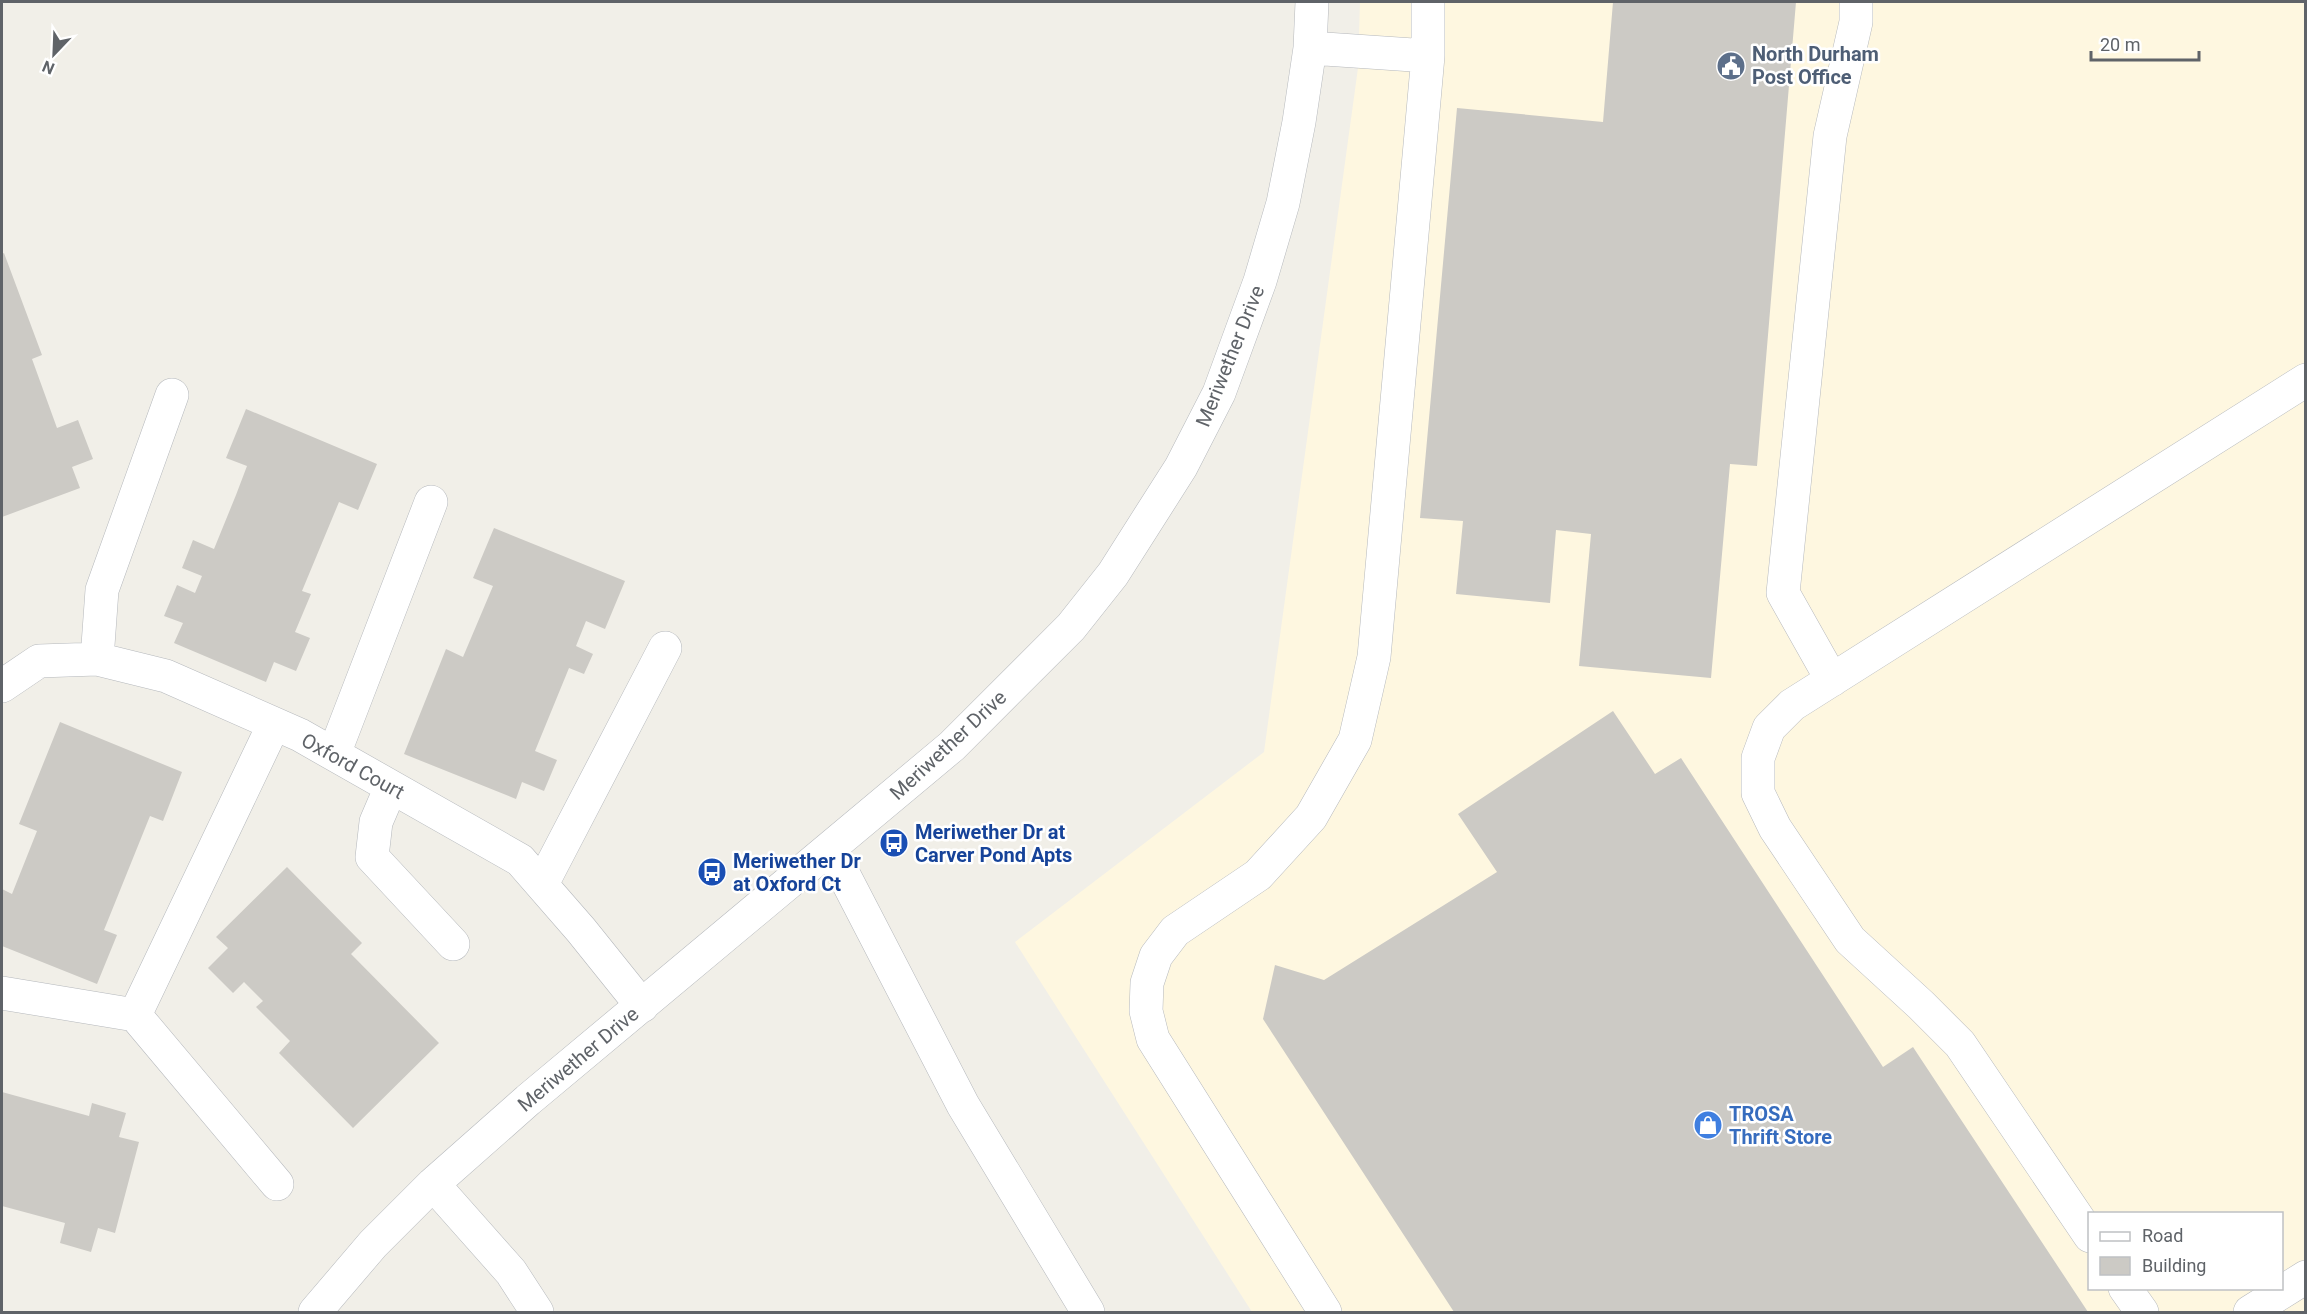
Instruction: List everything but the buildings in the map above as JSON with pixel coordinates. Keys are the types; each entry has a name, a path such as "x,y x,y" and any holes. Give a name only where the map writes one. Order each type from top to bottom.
{"street":[{"name":"Meriwether Drive","path":"315,1312 373,1244 433,1184 528,1100 952,746 1071,627 1113,574 1181,467 1219,393 1260,281 1283,203 1299,122 1310,48 1312,2"},
{"path":"1325,1312 1153,1039 1146,1011 1147,983 1156,956 1175,931 1258,875 1311,817 1355,740 1374,657 1428,56 1428,2"},
{"path":"1832,680 1783,593 1830,136 1856,22 1856,2"},
{"path":"1310,48 1428,56"},
{"path":"2088,1233 1960,1044 1850,940 1775,828 1758,793 1758,758 1769,728 1792,705 2306,380"},
{"path":"97,659 102,590 172,395"},
{"path":"334,754 431,502"},
{"path":"542,884 665,648"},
{"name":"Oxford Court","path":"2,686 39,661 97,659 166,676 274,723 334,754 520,860 642,1006"},
{"path":"135,1015 274,723"},
{"path":"391,787 376,822 372,857 453,944"},
{"path":"830,848 963,1105 1088,1312"},
{"path":"2,993 135,1015 277,1184"},
{"path":"433,1184 511,1272 537,1312"},
{"path":"2250,1312 2306,1277"},
{"path":"2126,1290 2142,1312"}],"shaded area":[{"path":"1360,2 2305,2 2305,1312 1252,1312 1015,942 1264,752 1358,68"}],"place":[{"name":"North Durham Post Office","path":"1731,66"},
{"name":"Meriwether Dr at Carver Pond Apts","path":"894,843"},
{"name":"Meriwether Dr at Oxford Ct","path":"712,872"},
{"name":"TROSA Thrift Store","path":"1708,1125"}]}
